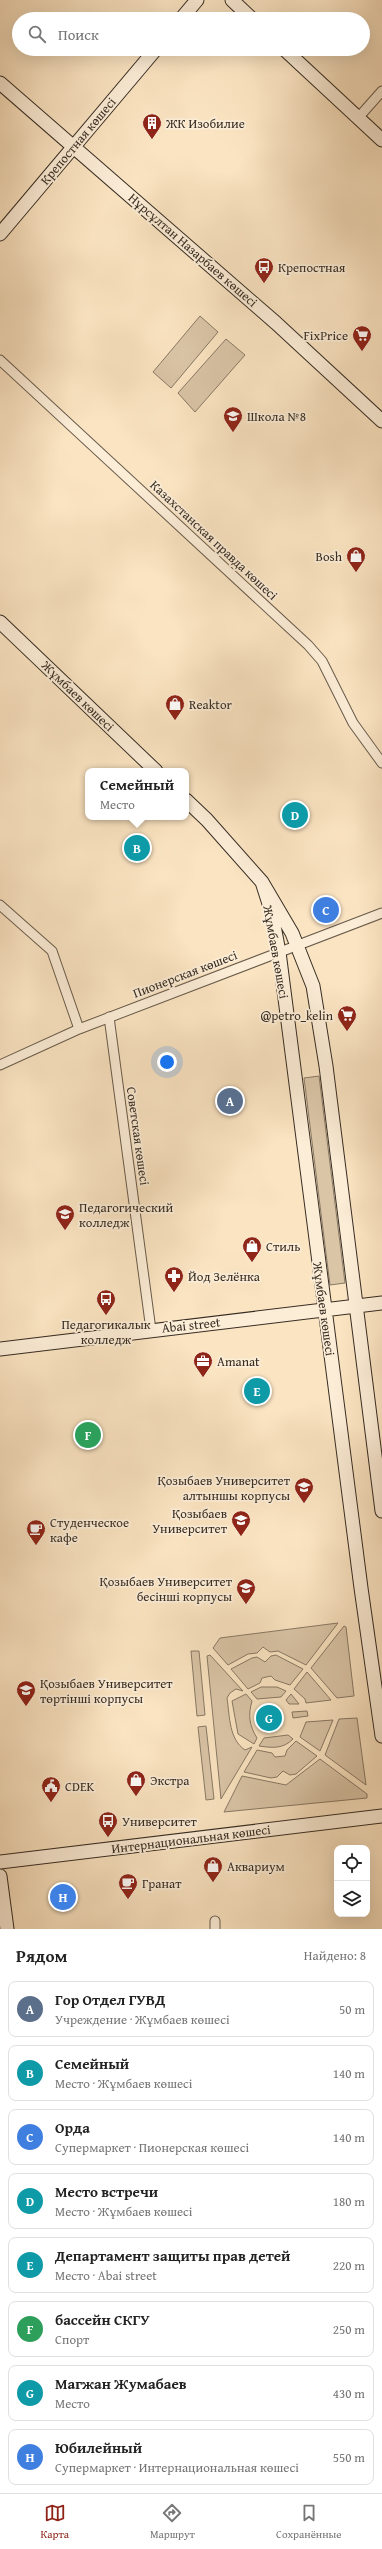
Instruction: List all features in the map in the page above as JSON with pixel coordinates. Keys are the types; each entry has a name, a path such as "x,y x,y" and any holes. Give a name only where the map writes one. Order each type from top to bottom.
{"main road":[{"path":"187,12 197,0"},
{"path":"232,0 245,12"},
{"name":"Крепостная көшесі","path":"0,234 150,56"},
{"path":"292,56 382,140"},
{"name":"Нұрсұлтан Назарбаев көшесі","path":"0,83 276,323 382,421"},
{"name":"Жұмбаев көшесі","path":"0,622 153,768"},
{"name":"Жұмбаев көшесі","path":"189,803 208,820 262,882 298,945 309,971 314,994 382,1511"},
{"name":"Жұмбаев көшесі","path":"262,882 271,910 279,952 382,1736"},
{"name":"Abai street","path":"0,1348 382,1303"},
{"name":"Интернациональная көшесі","path":"0,1862 382,1816"},
{"path":"0,1876 7,1929"}],"street":[{"path":"358,118 382,91"},
{"name":"Казахстанская правда көшесі","path":"0,360 308,645 322,661 353,723 382,763"},
{"path":"0,905 52,951 79,1029"},
{"name":"Пионерская көшесі","path":"0,1065 109,1017 382,913"},
{"name":"Советская көшесі","path":"109,1017 151,1330"}],"shaded area":[{"path":"200,316 218,332 171,388 153,372"},
{"path":"226,339 245,355 195,412 178,393"},
{"path":"319,1076 345,1283 330,1285 304,1078"},
{"path":"338,1623 306,1665 278,1651 270,1652 263,1647 257,1653 248,1654 228,1665 213,1648 220,1638"},
{"path":"344,1626 346,1627 354,1696 337,1698 311,1668"},
{"path":"191,1651 199,1651 205,1715 197,1716"},
{"path":"210,1655 243,1691 236,1689 230,1693 227,1698 231,1727 236,1740 245,1750 252,1747 221,1799 207,1656"},
{"path":"276,1655 303,1669 290,1685 275,1680 271,1676 262,1678 260,1683 248,1689 231,1669 252,1658 257,1657 265,1662 271,1656"},
{"path":"307,1672 331,1700 306,1703 305,1699 294,1689"},
{"path":"261,1687 277,1687 286,1691 281,1697 257,1699 251,1692"},
{"path":"246,1694 252,1701 250,1720 252,1729 257,1738 254,1744 238,1734 232,1701"},
{"path":"291,1694 299,1704 289,1704 286,1700"},
{"path":"307,1711 308,1716 293,1718 292,1712"},
{"path":"357,1718 366,1785 325,1755 339,1719"},
{"path":"333,1720 320,1751 300,1737 306,1722"},
{"path":"206,1726 214,1799 206,1800 198,1727"},
{"path":"288,1735 293,1739 285,1745 273,1747 259,1746 264,1738"},
{"path":"296,1741 317,1756 296,1774 290,1775 283,1771 277,1777 271,1778 244,1772 257,1750 272,1753 275,1757 285,1756 287,1750"},
{"path":"320,1759 367,1794 367,1798 224,1812 242,1776 286,1785"}],"place":[{"name":"ЖК Изобилие","path":"152,140"},
{"name":"Крепостная","path":"264,284"},
{"name":"FixPrice","path":"362,352"},
{"name":"Школа №8","path":"233,433"},
{"name":"Bosh","path":"356,573"},
{"name":"Reaktor","path":"175,721"},
{"name":"Место встречи","path":"295,815"},
{"name":"Семейный","path":"137,848"},
{"name":"Орда","path":"326,910"},
{"name":"@petro_kelin","path":"347,1032"},
{"name":"Гор Отдел ГУВД","path":"230,1101"},
{"name":"Педагогический колледж","path":"65,1231"},
{"name":"Стиль","path":"252,1263"},
{"name":"Йод Зелёнка","path":"174,1293"},
{"name":"Педагогикалык колледж","path":"106,1316"},
{"name":"Amanat","path":"203,1378"},
{"name":"Департамент защиты прав детей","path":"257,1391"},
{"name":"бассейн СКГУ","path":"88,1435"},
{"name":"Қозыбаев Университет алтыншы корпусы","path":"304,1504"},
{"name":"Қозыбаев Университет","path":"241,1537"},
{"name":"Студенческое кафе","path":"36,1546"},
{"name":"Қозыбаев Университет бесінші корпусы","path":"246,1605"},
{"name":"Қозыбаев Университет төртінші корпусы","path":"26,1707"},
{"name":"Магжан Жумабаев","path":"269,1718"},
{"name":"Экстра","path":"136,1797"},
{"name":"CDEK","path":"51,1803"},
{"name":"Университет","path":"108,1838"},
{"name":"Аквариум","path":"213,1883"},
{"name":"Юбилейный","path":"63,1897"},
{"name":"Гранат","path":"128,1900"}]}
